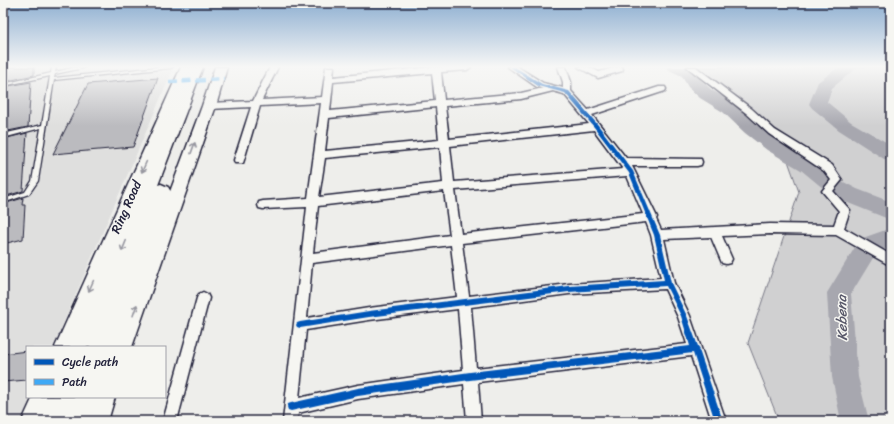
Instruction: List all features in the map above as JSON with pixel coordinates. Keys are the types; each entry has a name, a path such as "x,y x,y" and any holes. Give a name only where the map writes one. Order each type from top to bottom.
{"highway":[{"name":"Ring Road","path":"84,346 187,87"},
{"name":"Ring Road","path":"103,346 201,87"},
{"path":"54,421 64,398"},
{"path":"75,421 84,398"}],"street":[{"name":"Ring Road","path":"65,346 178,87"},
{"path":"122,346 215,87"},
{"path":"239,160 256,104 264,87"},
{"path":"327,87 306,259 290,414 358,392 470,376 696,349"},
{"path":"438,87 464,302 474,421"},
{"path":"546,87 566,92 596,126 628,167 657,235 668,283 684,316 719,421"},
{"path":"566,92 567,87"},
{"path":"717,87 749,111 772,132 801,149 828,168 836,177 827,191 828,194 845,210 838,230"},
{"path":"325,115 522,96 551,89"},
{"path":"586,114 662,89"},
{"path":"209,106 326,100"},
{"path":"320,155 596,126"},
{"path":"263,206 314,202 628,167 697,162"},
{"path":"306,259 456,239 650,218"},
{"path":"657,235 770,229 838,230 887,258"},
{"path":"715,232 726,259"},
{"path":"300,325 369,314 569,289 668,283"},
{"path":"170,421 203,298"},
{"path":"33,421 43,398"},
{"path":"97,421 105,398"}],"lane":[{"path":"3,201 27,193 35,181 51,87"},
{"path":"3,136 44,126"}],"shaded area":[{"path":"3,87 165,87 53,346 26,346 26,398 31,398 21,421 3,421"},
{"path":"717,87 891,87 891,421 779,421 748,343 799,192 782,144"}],"building":[{"path":"3,87 31,87 28,127 3,132"},
{"path":"87,87 155,87 133,147 53,154"},
{"path":"27,133 23,191 3,197 3,139"},
{"path":"23,198 22,205 25,205 23,239 3,244 3,204"},
{"path":"26,351 26,380 3,382 3,354"}],"waterway":[{"path":"698,87 706,94 729,108 751,129 774,145 808,165 831,184 850,195 885,208 891,212"},
{"name":"Kebena","path":"824,87 818,104 845,126 891,154"},
{"name":"Kebena","path":"855,421 845,377 839,293 868,246 891,237"}],"cycle path":[{"path":"547,87 567,92 596,126 631,172 657,235 668,283 684,316 719,421"},
{"path":"300,325 369,314 569,289 668,283"},
{"path":"291,407 358,392 470,376 696,349"}]}
